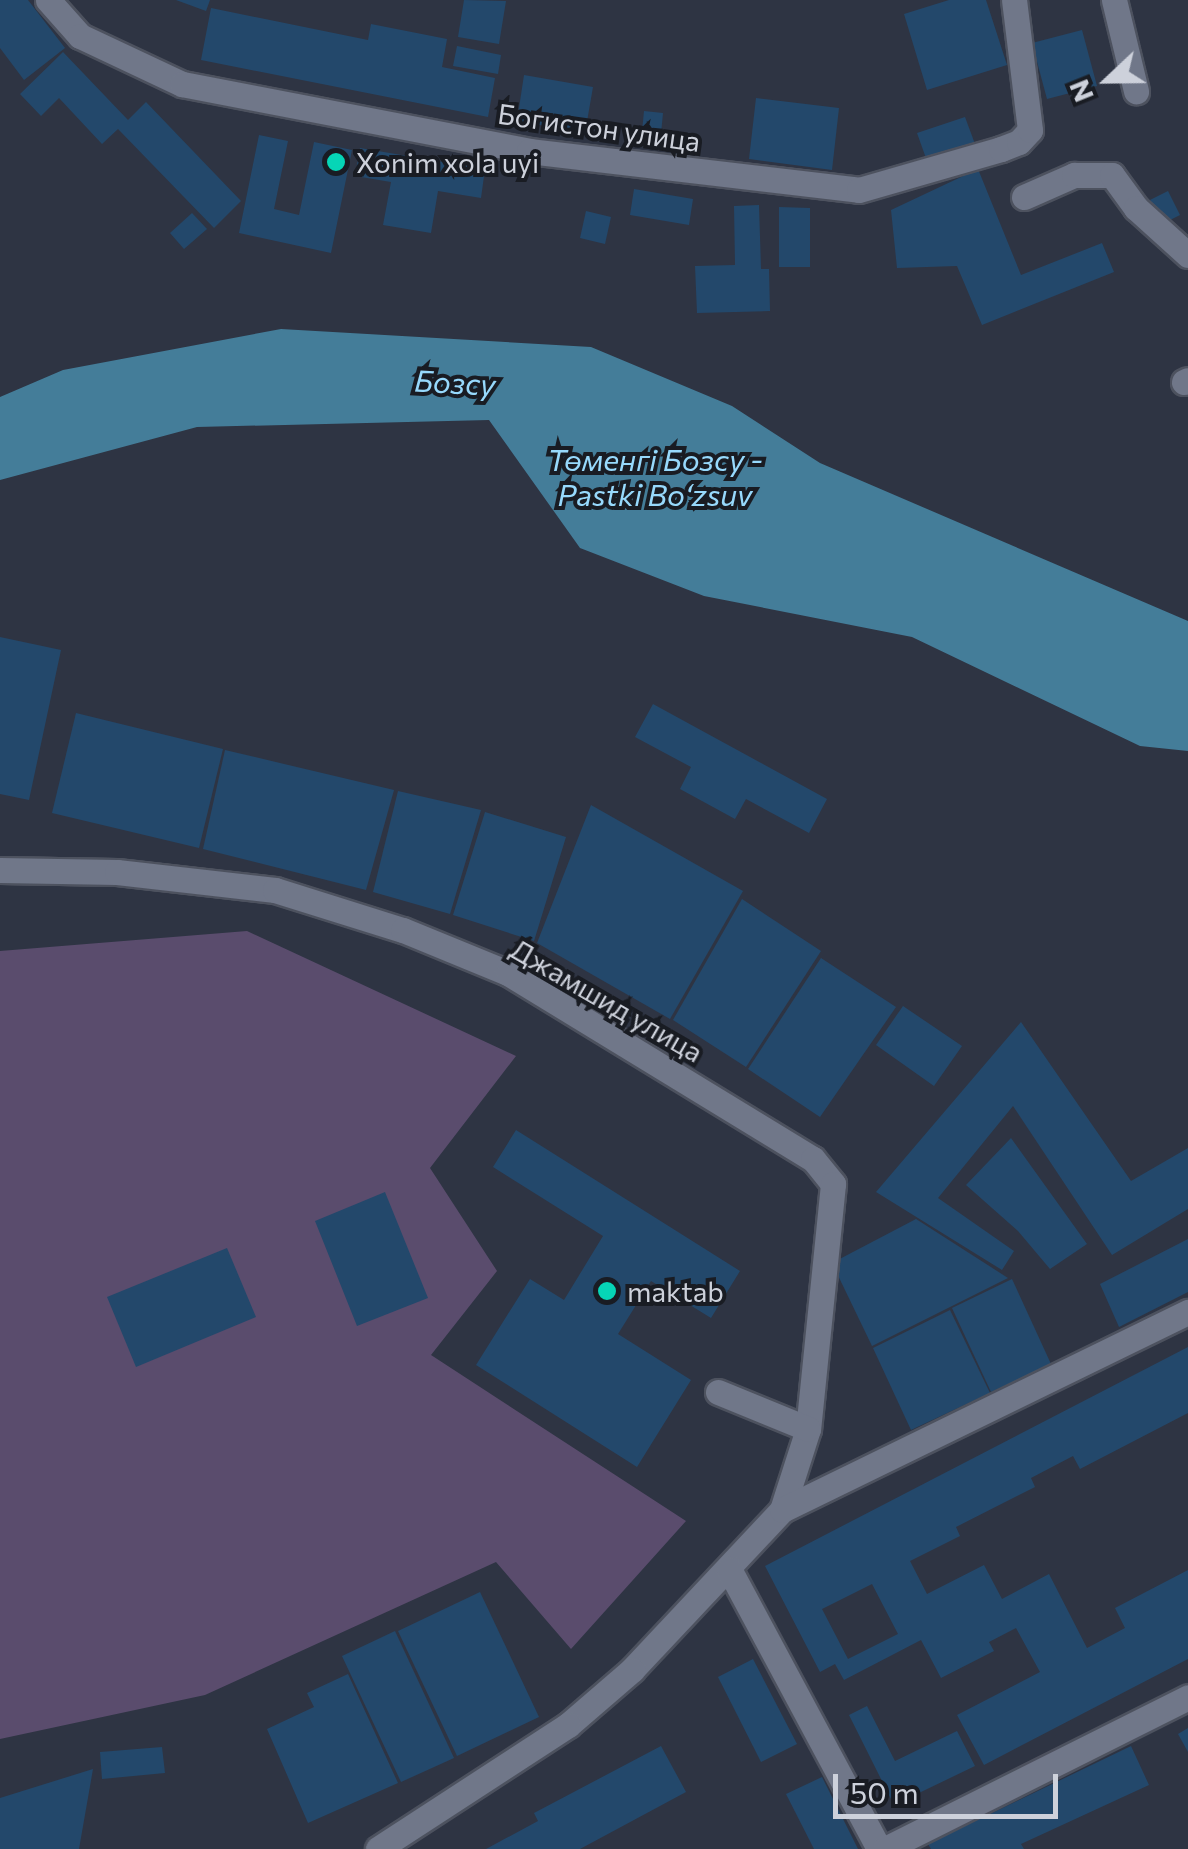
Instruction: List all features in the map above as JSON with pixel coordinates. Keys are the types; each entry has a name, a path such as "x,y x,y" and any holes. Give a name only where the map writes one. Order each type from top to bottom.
{"street":[{"name":"Богистон улица","path":"48,0 80,36 182,84 529,151 859,190 1019,142 1030,130 1014,0"},
{"path":"1114,0 1136,91"},
{"path":"1024,196 1074,175 1112,175 1136,208 1188,254"},
{"name":"Джамшид улица","path":"0,870 118,872 275,890 403,930 508,973 813,1158 833,1184 808,1429 782,1510"},
{"name":"Джамшид улица","path":"378,1849 568,1725 632,1670 782,1510 1188,1312"},
{"path":"718,1392 808,1429"},
{"path":"728,1569 882,1849 1188,1697"}],"shaded area":[{"path":"247,931 516,1056 430,1168 497,1271 431,1355 686,1521 571,1649 496,1562 205,1695 0,1739 0,951"}],"water":[{"name":"Төменгі Бозсу - Pastki Boʻzsuv","path":"281,329 591,347 732,406 820,463 1188,621 1188,751 1140,746 912,637 704,596 580,548 489,420 197,427 0,480 0,397 63,370"}],"building":[{"path":"0,0 28,0 65,48 24,80 0,48"},
{"path":"176,0 210,0 206,11"},
{"path":"464,0 506,1 499,44 458,37"},
{"path":"949,0 986,0 1007,65 927,90 904,14"},
{"path":"211,8 368,40 371,24 447,39 442,67 495,78 488,117 201,60"},
{"path":"1082,30 1097,86 1047,99 1032,43"},
{"path":"457,46 501,55 498,74 453,66"},
{"path":"63,52 128,120 146,102 241,201 214,228 118,129 102,144 59,98 41,116 20,94"},
{"path":"524,75 593,87 585,133 517,121"},
{"path":"756,98 839,108 832,170 749,159"},
{"path":"644,111 663,113 660,144 641,142"},
{"path":"965,117 975,144 927,161 917,133"},
{"path":"259,135 288,141 274,209 299,215 314,142 352,150 331,253 239,233"},
{"path":"360,148 485,169 481,198 438,191 431,233 383,225 391,182 355,176"},
{"path":"978,169 1021,275 1102,243 1114,272 982,325 957,266 897,268 891,210"},
{"path":"634,189 693,199 689,225 630,215"},
{"path":"1168,191 1180,215 1162,224 1150,200"},
{"path":"759,205 761,269 769,269 770,311 697,313 695,266 735,265 734,206"},
{"path":"779,207 810,208 810,267 779,267"},
{"path":"586,211 611,217 605,244 580,238"},
{"path":"192,213 207,229 184,249 170,233"},
{"path":"0,637 61,650 29,800 0,794"},
{"path":"653,704 827,799 809,833 746,799 735,819 680,789 691,767 635,737"},
{"path":"76,713 223,749 199,848 52,813"},
{"path":"225,750 394,790 366,890 203,849"},
{"path":"398,791 481,810 450,914 373,892"},
{"path":"591,805 743,891 670,1019 537,943"},
{"path":"485,812 566,837 534,941 453,915"},
{"path":"742,899 821,951 746,1067 673,1020"},
{"path":"821,958 896,1007 820,1117 748,1069"},
{"path":"903,1006 962,1046 934,1086 876,1045"},
{"path":"1021,1022 1131,1181 1188,1148 1188,1209 1112,1255 1013,1106 938,1198 1014,1251 1002,1270 876,1192"},
{"name":"maktab","path":"516,1130 740,1271 711,1318 651,1281 618,1334 691,1380 637,1467 476,1365 530,1279 564,1300 603,1236 493,1167"},
{"path":"1011,1138 1087,1244 1050,1269 1018,1231 966,1185"},
{"path":"385,1192 428,1298 357,1326 315,1221"},
{"path":"916,1219 1008,1278 872,1346 832,1263"},
{"path":"1188,1239 1188,1292 1119,1327 1100,1284"},
{"path":"227,1248 256,1317 136,1367 107,1297"},
{"path":"1012,1279 1051,1364 991,1392 952,1308"},
{"path":"950,1310 990,1393 911,1430 873,1348"},
{"path":"1188,1347 1188,1413 1080,1469 1073,1456 1031,1478 1035,1487 956,1527 960,1536 910,1561 927,1594 984,1565 1002,1599 1049,1574 1087,1648 1125,1628 1115,1608 1188,1570 1188,1659 984,1765 957,1715 1040,1672 1016,1628 989,1642 994,1651 941,1678 921,1640 844,1680 835,1664 820,1672 765,1566","holes":["872,1584 898,1634 848,1659 822,1609"]},
{"path":"480,1592 539,1717 457,1756 398,1631"},
{"path":"395,1631 454,1758 401,1782 342,1656"},
{"path":"753,1659 797,1744 761,1762 718,1677"},
{"path":"348,1674 398,1783 308,1823 267,1729 314,1707 307,1693"},
{"path":"867,1706 895,1761 957,1731 975,1766 894,1805 849,1715"},
{"path":"1188,1728 1188,1752 1178,1734"},
{"path":"661,1746 686,1792 580,1849 486,1849 538,1821 534,1813"},
{"path":"1131,1746 1149,1785 1021,1844 1024,1849 931,1849 928,1844"},
{"path":"162,1747 165,1773 102,1779 100,1752"},
{"path":"93,1769 79,1849 0,1849 0,1798"},
{"path":"822,1777 858,1849 814,1849 786,1794"}],"place":[{"name":"Xonim xola uyi","path":"336,162"},
{"name":"maktab","path":"607,1291"}],"water label":[{"name":"Бозсу","path":"455,382"}]}
